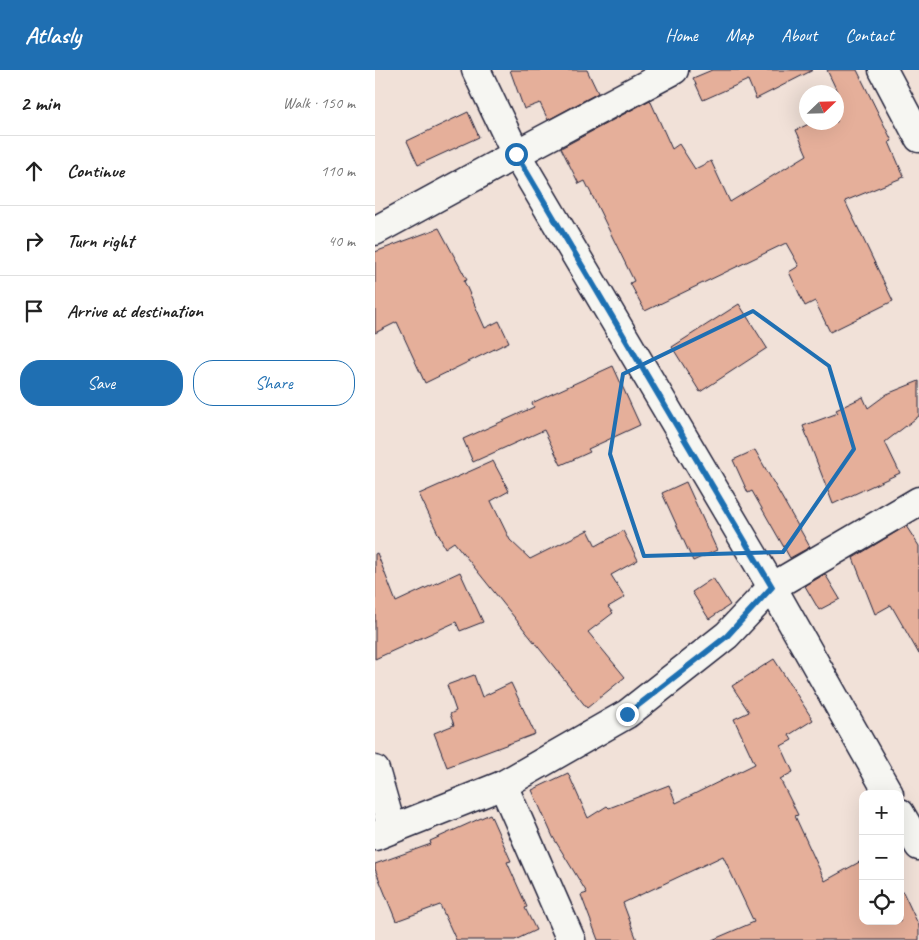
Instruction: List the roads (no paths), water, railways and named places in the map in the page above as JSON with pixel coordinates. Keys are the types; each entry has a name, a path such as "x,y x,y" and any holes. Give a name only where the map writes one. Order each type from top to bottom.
{"street":[{"path":"476,70 516,154 772,587 887,790"},
{"path":"375,231 675,70"},
{"path":"883,70 919,138"},
{"path":"375,770 383,832 503,785 627,714 727,636 772,587 919,501"},
{"path":"503,785 571,940"},
{"path":"904,820 919,846"}]}
